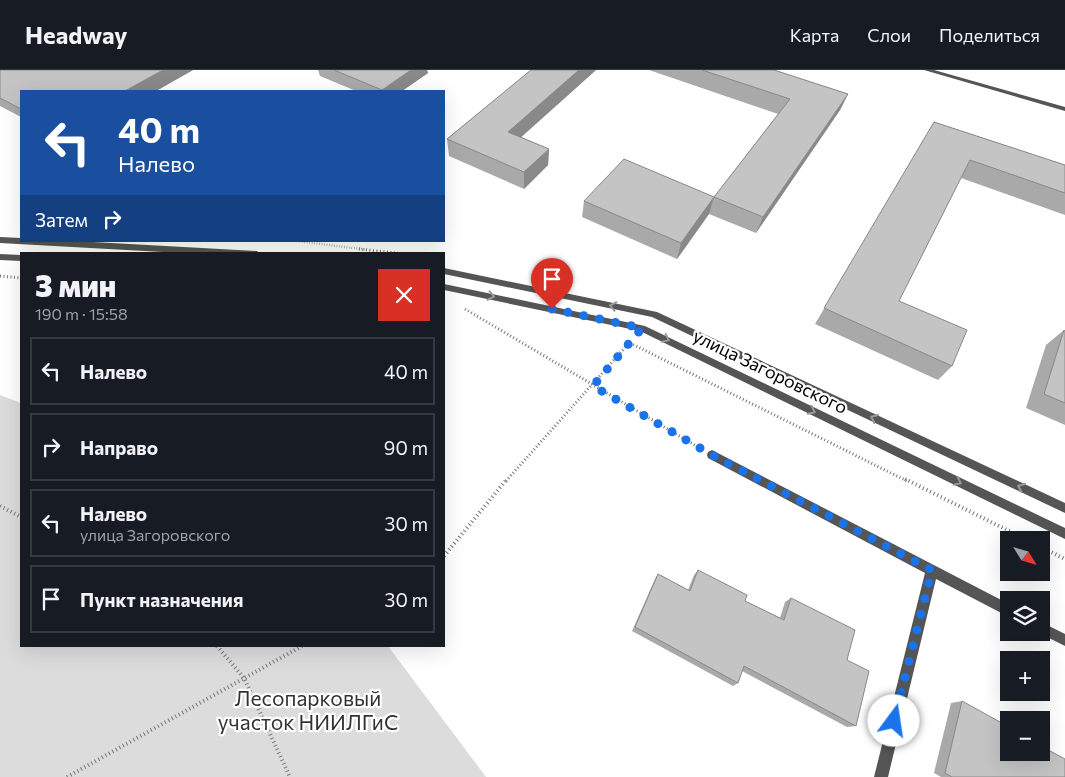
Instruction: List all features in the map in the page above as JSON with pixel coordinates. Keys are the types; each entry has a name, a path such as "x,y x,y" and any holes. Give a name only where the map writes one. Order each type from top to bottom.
{"street":[{"path":"926,70 1065,109"},
{"path":"0,240 20,241"},
{"path":"37,242 220,252"},
{"path":"0,257 20,258"},
{"name":"улица Загоровского","path":"445,272 654,314 1065,508"},
{"name":"улица Загоровского","path":"445,286 642,328 1065,534"},
{"path":"712,455 1000,606"},
{"path":"881,777 932,570"},
{"path":"1050,632 1065,640"}],"path":[{"path":"306,242 388,252"},
{"path":"0,276 20,278"},
{"path":"480,310 461,306 712,455"},
{"path":"445,555 525,458 593,386 642,328"},
{"path":"620,341 629,343 1009,531"},
{"path":"0,506 20,516"},
{"path":"1050,552 1065,559"},
{"path":"218,647 244,678 290,777"},
{"path":"66,777 300,647"}],"green space":[{"name":"Лесопарковый участок НИИЛГиС","path":"0,395 20,403 20,647 389,647 486,777 0,777"}],"building":[{"path":"0,70 163,70 127,90 20,90 20,108 0,98"},
{"path":"334,70 411,70 382,90"},
{"path":"531,70 579,70 508,132 549,149 524,172 447,139"},
{"path":"702,70 774,70 848,94 763,217 714,197 790,99"},
{"path":"934,122 1065,165 1065,193 970,160 899,301 967,330 952,366 824,308"},
{"path":"624,159 714,197 681,243 584,201"},
{"path":"1065,331 1065,403 1044,394"},
{"path":"698,570 747,595 745,601 784,620 791,598 855,630 847,660 869,671 856,726 744,666 738,683 635,627 658,574 690,591"},
{"path":"962,701 1000,722 1000,761 1050,761 1050,751 1065,759 1065,777 952,777 945,773"}],"route":[{"path":"552,309 642,328 593,386 712,455 932,570 894,721"}]}
